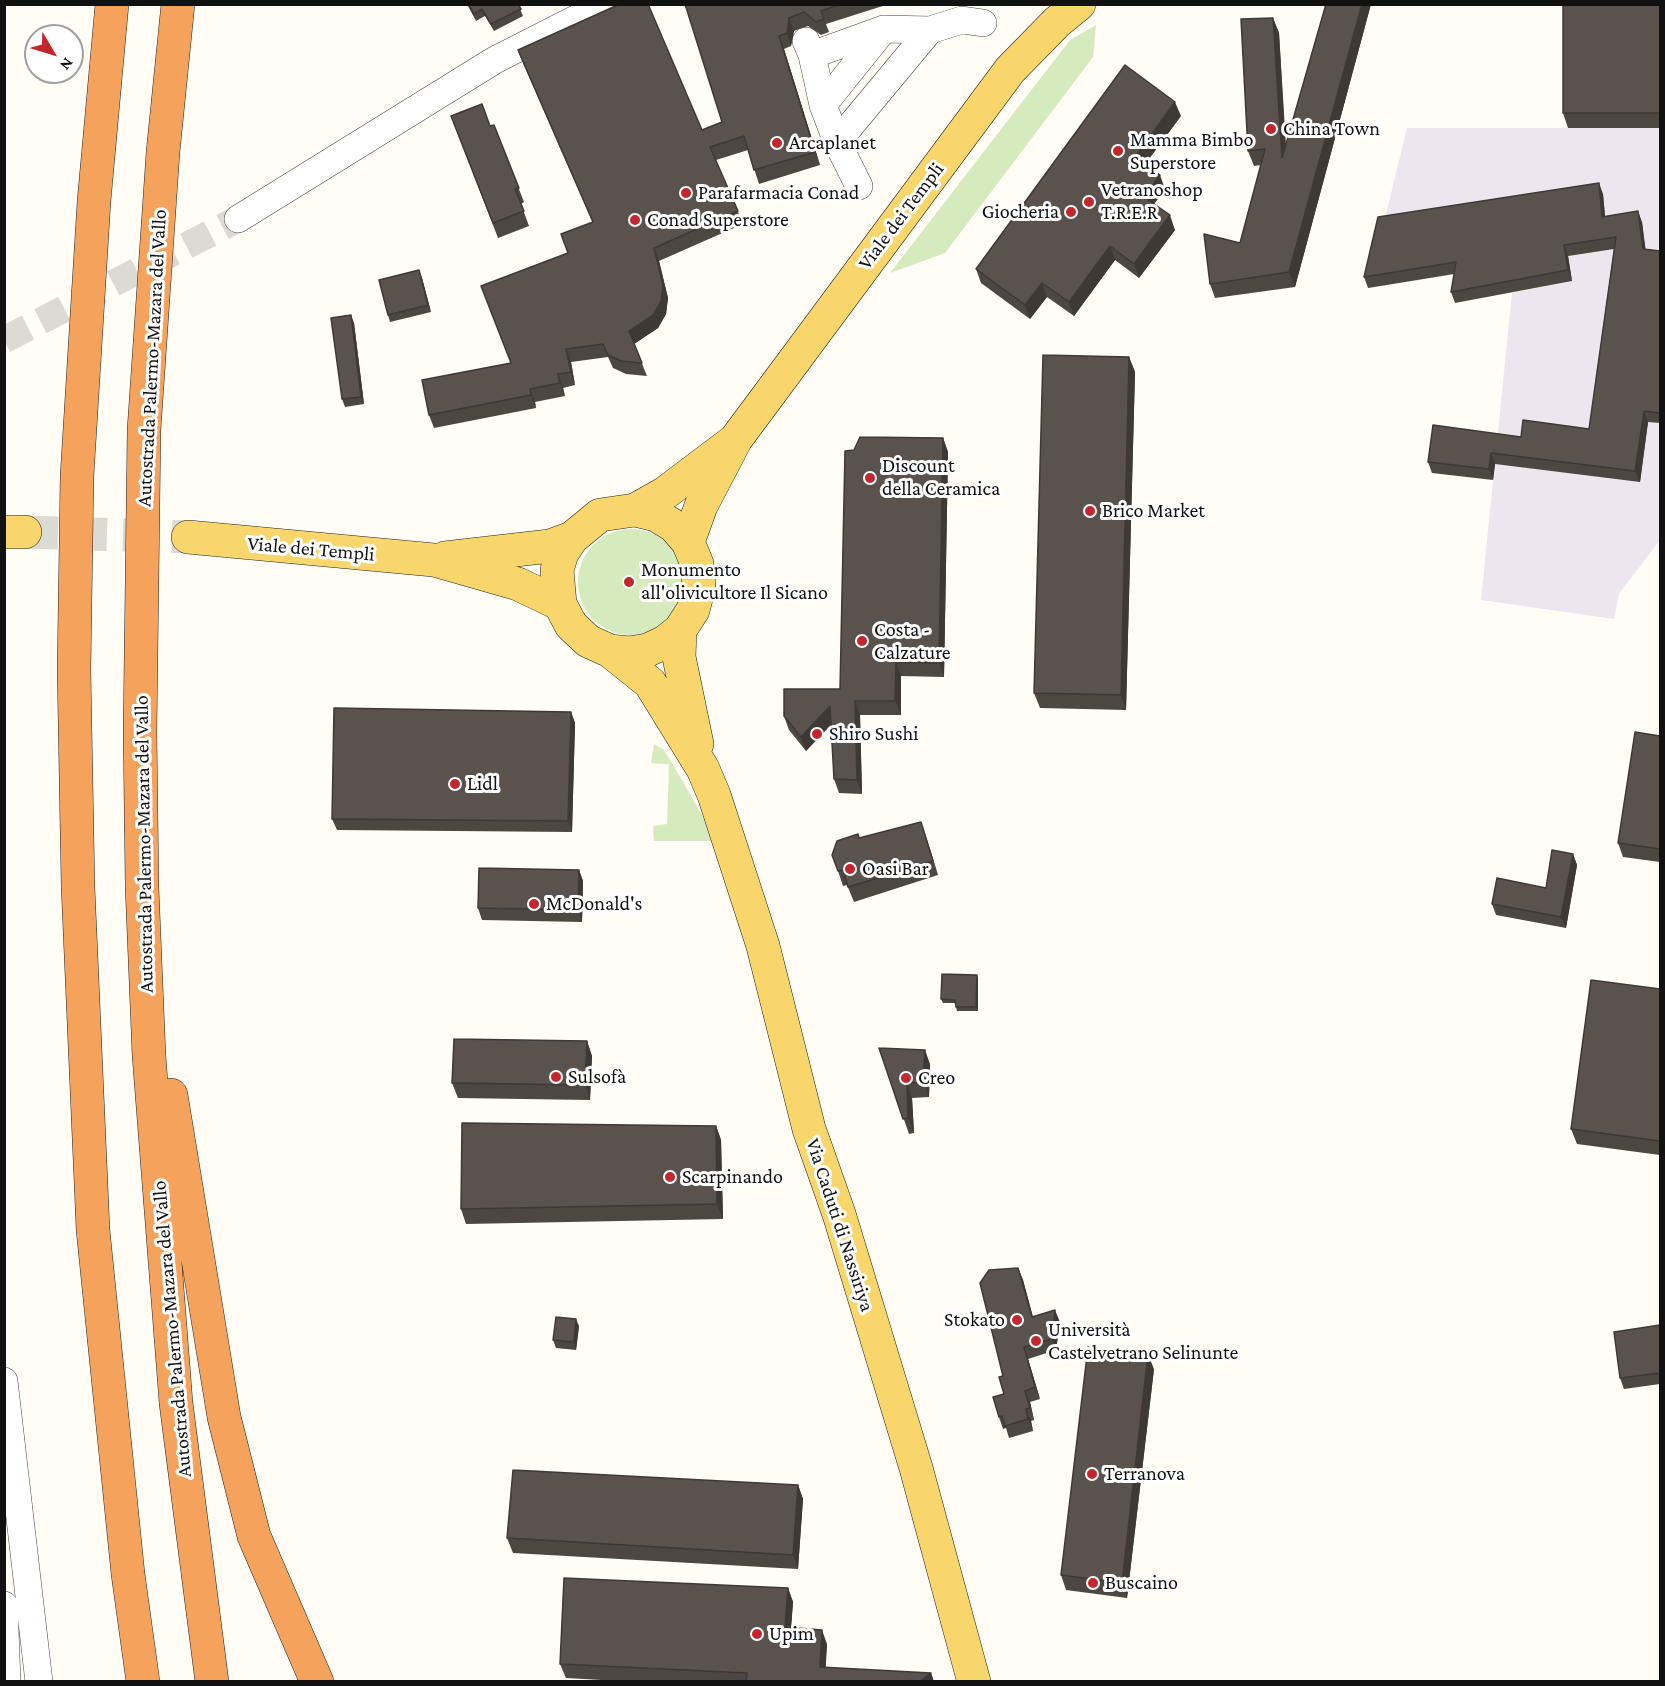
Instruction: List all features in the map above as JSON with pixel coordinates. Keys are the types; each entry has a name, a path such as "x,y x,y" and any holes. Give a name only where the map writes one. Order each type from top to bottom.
{"highway":[{"path":"112,4 94,201 77,476 74,670 78,876 93,1230 128,1574 143,1682"},
{"name":"Autostrada Palermo-Mazara del Vallo","path":"178,4 163,152 144,430 140,730 149,1056 176,1403 212,1682"},
{"path":"140,730 153,786 165,1056 224,1417 254,1536 317,1682"}],"main road":[{"name":"Viale dei Templi","path":"736,439 1010,70 1057,22 1079,4"},
{"path":"703,770 650,683 610,651 588,641 571,625 560,604 556,587 557,570 562,553 572,538 600,515 635,510 665,493 736,439"},
{"path":"688,542 701,506 736,439"},
{"path":"610,651 629,653 648,650 665,642 680,630 693,610 699,587 697,564 688,542 674,526 656,515 635,510"},
{"name":"Viale dei Templi","path":"188,537 434,560"},
{"path":"434,560 549,546 572,538"},
{"path":"434,560 518,584 560,604"},
{"path":"680,630 680,657 703,770"},
{"name":"Via Caduti di Nassiriya","path":"703,770 734,850 763,946 809,1129 839,1214 909,1446 974,1682"}],"street":[{"path":"238,219 495,60 605,4"},
{"path":"859,186 837,142 823,105 809,48 884,29 930,30 962,20 983,23"},
{"path":"823,105 884,29"},
{"path":"837,142 930,30"},
{"path":"4,1381 39,1682"},
{"path":"4,1605 7,1682"}],"shaded area":[{"path":"1407,128 1660,128 1660,540 1619,594 1614,619 1481,600 1512,293 1572,281 1568,257 1368,288"}],"green space":[{"path":"1096,25 1093,57 945,253 890,273 1070,40"},
{"path":"631,529 651,533 668,545 680,562 684,582 680,602 668,619 651,631 631,635 611,631 594,619 582,602 578,582 582,562 594,545 611,533"},
{"path":"654,744 664,750 679,775 703,817 712,841 654,841 653,826 667,824 669,764 651,763"}],"building":[{"path":"468,4 518,4 521,9 491,24 482,9 474,14"},
{"path":"620,4 648,4 702,130 722,122 685,4 841,4 821,11 824,19 816,22 804,12 789,18 787,33 779,36 815,152 754,170 744,136 710,147 738,211 654,248 663,285 661,301 653,315 629,331 642,363 621,361 608,355 603,344 566,349 571,372 558,374 560,383 530,389 531,395 429,415 422,380 511,363 481,286 568,253 561,234 593,222 518,50"},
{"path":"1326,4 1362,4 1289,272 1210,284 1204,234 1240,243 1265,149 1248,151 1241,19 1273,18 1282,158"},
{"path":"1563,4 1660,4 1660,113 1563,113"},
{"name":"Vetranoshop T.R.E.R","path":"1125,65 1175,102 1135,157 1160,175 1144,197 1170,215 1134,264 1110,246 1069,302 1042,283 1025,305 976,269"},
{"path":"482,104 490,126 494,125 519,188 515,189 524,211 493,223 451,116"},
{"path":"1599,183 1602,217 1638,211 1643,249 1660,251 1660,413 1644,411 1635,471 1491,453 1489,469 1428,462 1433,425 1521,437 1523,420 1589,429 1616,237 1564,245 1568,270 1451,292 1456,262 1364,277 1378,217"},
{"path":"419,270 428,305 388,315 379,280"},
{"path":"351,315 361,397 342,399 331,318"},
{"path":"1043,355 1129,357 1121,695 1034,693"},
{"path":"860,437 943,438 939,663 896,662 895,701 855,701 857,780 834,779 830,706 801,737 784,716 784,689 840,689 845,451 854,450"},
{"name":"Lidl","path":"334,708 571,712 568,821 332,819"},
{"path":"1635,732 1660,736 1660,849 1618,843"},
{"path":"921,822 933,861 848,887 843,870 838,871 832,855 837,841 858,834 859,838"},
{"path":"1552,850 1573,854 1561,917 1492,904 1497,878 1546,888"},
{"path":"479,868 579,870 578,910 478,908"},
{"path":"942,974 977,975 976,1007 956,1007 955,1000 941,999"},
{"path":"1591,980 1660,989 1660,1141 1571,1129"},
{"path":"454,1039 587,1041 585,1085 452,1083"},
{"path":"879,1048 925,1050 923,1082 907,1083 908,1118 903,1119"},
{"path":"462,1123 716,1126 717,1204 461,1209"},
{"path":"1018,1268 1032,1317 1055,1310 1052,1339 1024,1347 1035,1387 1025,1391 1030,1408 1026,1409 1028,1419 1005,1426 1002,1416 999,1417 993,1397 1004,1394 999,1377 1003,1376 980,1283 989,1270"},
{"path":"556,1317 576,1319 574,1342 553,1340"},
{"path":"1660,1325 1660,1373 1620,1378 1614,1332"},
{"path":"1088,1347 1148,1354 1122,1583 1061,1575"},
{"path":"513,1470 798,1485 793,1555 507,1538"},
{"path":"564,1578 788,1588 785,1627 822,1630 820,1667 931,1673 919,1682 746,1682 747,1673 560,1664"}],"tunnel":[{"path":"4,340 238,219"},
{"path":"25,532 188,537"}],"place":[{"name":"China Town","path":"1271,129"},
{"name":"Arcaplanet","path":"777,143"},
{"name":"Mamma Bimbo Superstore","path":"1118,151"},
{"name":"Parafarmacia Conad","path":"686,193"},
{"name":"Vetranoshop T.R.E.R","path":"1089,202"},
{"name":"Giocheria","path":"1071,212"},
{"name":"Conad Superstore","path":"635,220"},
{"name":"Discount della Ceramica","path":"870,478"},
{"name":"Brico Market","path":"1090,511"},
{"name":"Monumento all'olivicultore Il Sicano","path":"629,582"},
{"name":"Costa - Calzature","path":"862,641"},
{"name":"Shiro Sushi","path":"817,734"},
{"name":"Lidl","path":"455,784"},
{"name":"Oasi Bar","path":"850,869"},
{"name":"McDonald's","path":"534,904"},
{"name":"Sulsofà","path":"556,1077"},
{"name":"Creo","path":"906,1078"},
{"name":"Scarpinando","path":"670,1177"},
{"name":"Stokato","path":"1017,1320"},
{"name":"Università Castelvetrano Selinunte","path":"1036,1341"},
{"name":"Terranova","path":"1092,1474"},
{"name":"Buscaino","path":"1093,1583"},
{"name":"Upim","path":"757,1634"}]}
